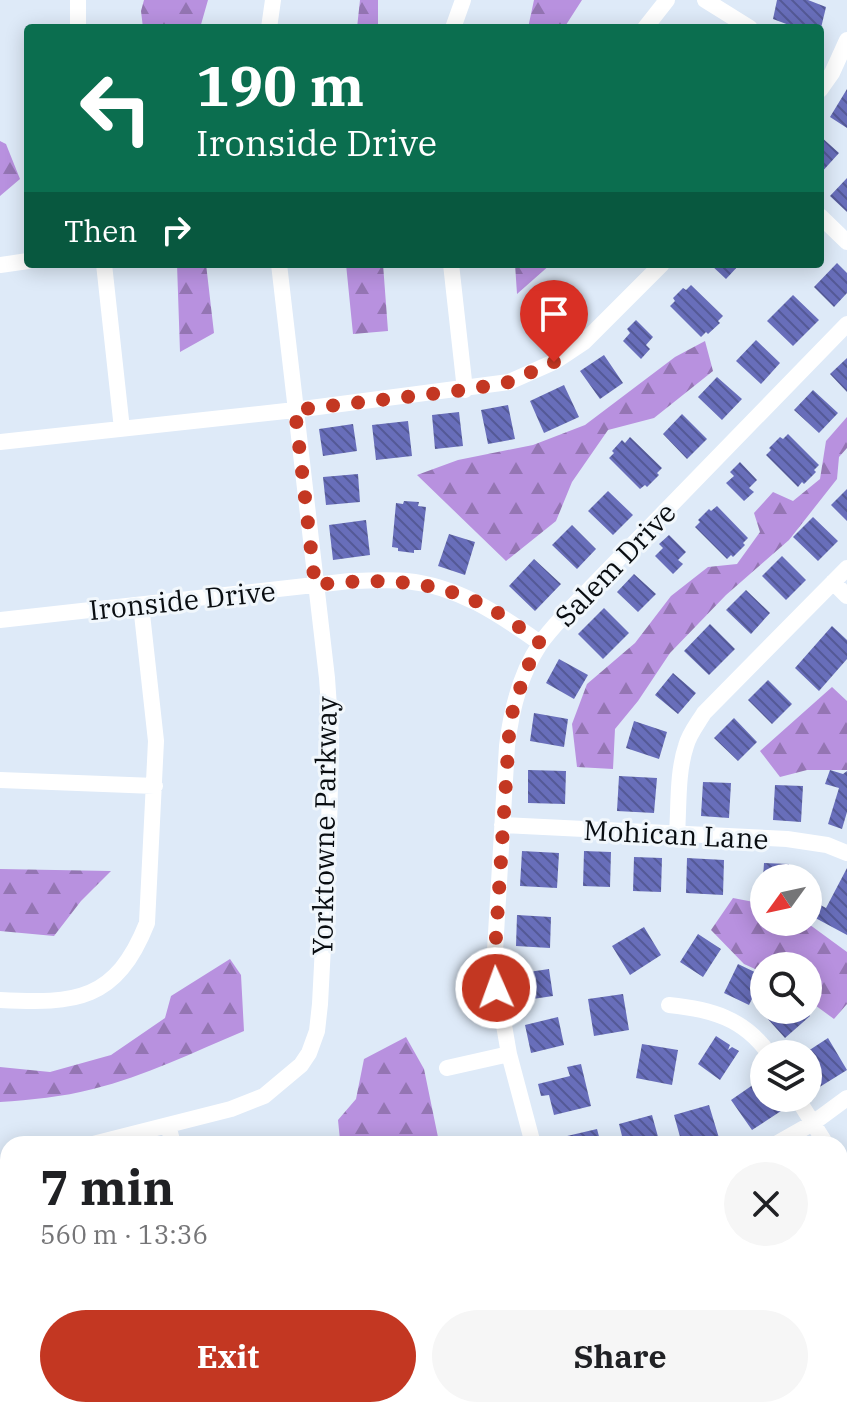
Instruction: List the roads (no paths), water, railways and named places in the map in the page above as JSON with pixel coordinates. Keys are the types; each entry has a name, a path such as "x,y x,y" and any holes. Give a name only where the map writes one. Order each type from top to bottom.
{"street":[{"path":"78,0 78,24"},
{"path":"270,24 273,0"},
{"path":"454,24 463,0"},
{"path":"648,24 667,0"},
{"path":"705,0 744,24"},
{"path":"826,70 847,40"},
{"path":"824,220 847,242"},
{"path":"0,265 24,262"},
{"path":"104,268 122,429"},
{"name":"Yorktowne Parkway","path":"125,1136 231,1109 264,1096 301,1065 317,1031 329,830 331,736 279,268"},
{"path":"451,268 465,390"},
{"path":"0,442 465,390 509,382 554,362 584,342 658,268"},
{"name":"Salem Drive","path":"531,1136 509,1054 494,968 510,720 526,670 540,643 569,610 847,324"},
{"path":"677,834 686,746 704,713 847,568"},
{"name":"Ironside Drive","path":"0,620 350,581 407,581 454,592 490,608 540,643"},
{"path":"833,582 847,596"},
{"path":"0,1000 55,1002 87,995 117,975 129,960 147,923 156,741 141,605"},
{"path":"0,780 155,786"},
{"name":"Mohican Lane","path":"502,825 787,839 827,845 847,853"},
{"path":"669,1005 712,1011 735,1021 758,1040"},
{"path":"447,1068 509,1054"},
{"path":"790,1136 847,1098"},
{"path":"806,1112 821,1136"},
{"path":"168,1125 171,1136"}]}
